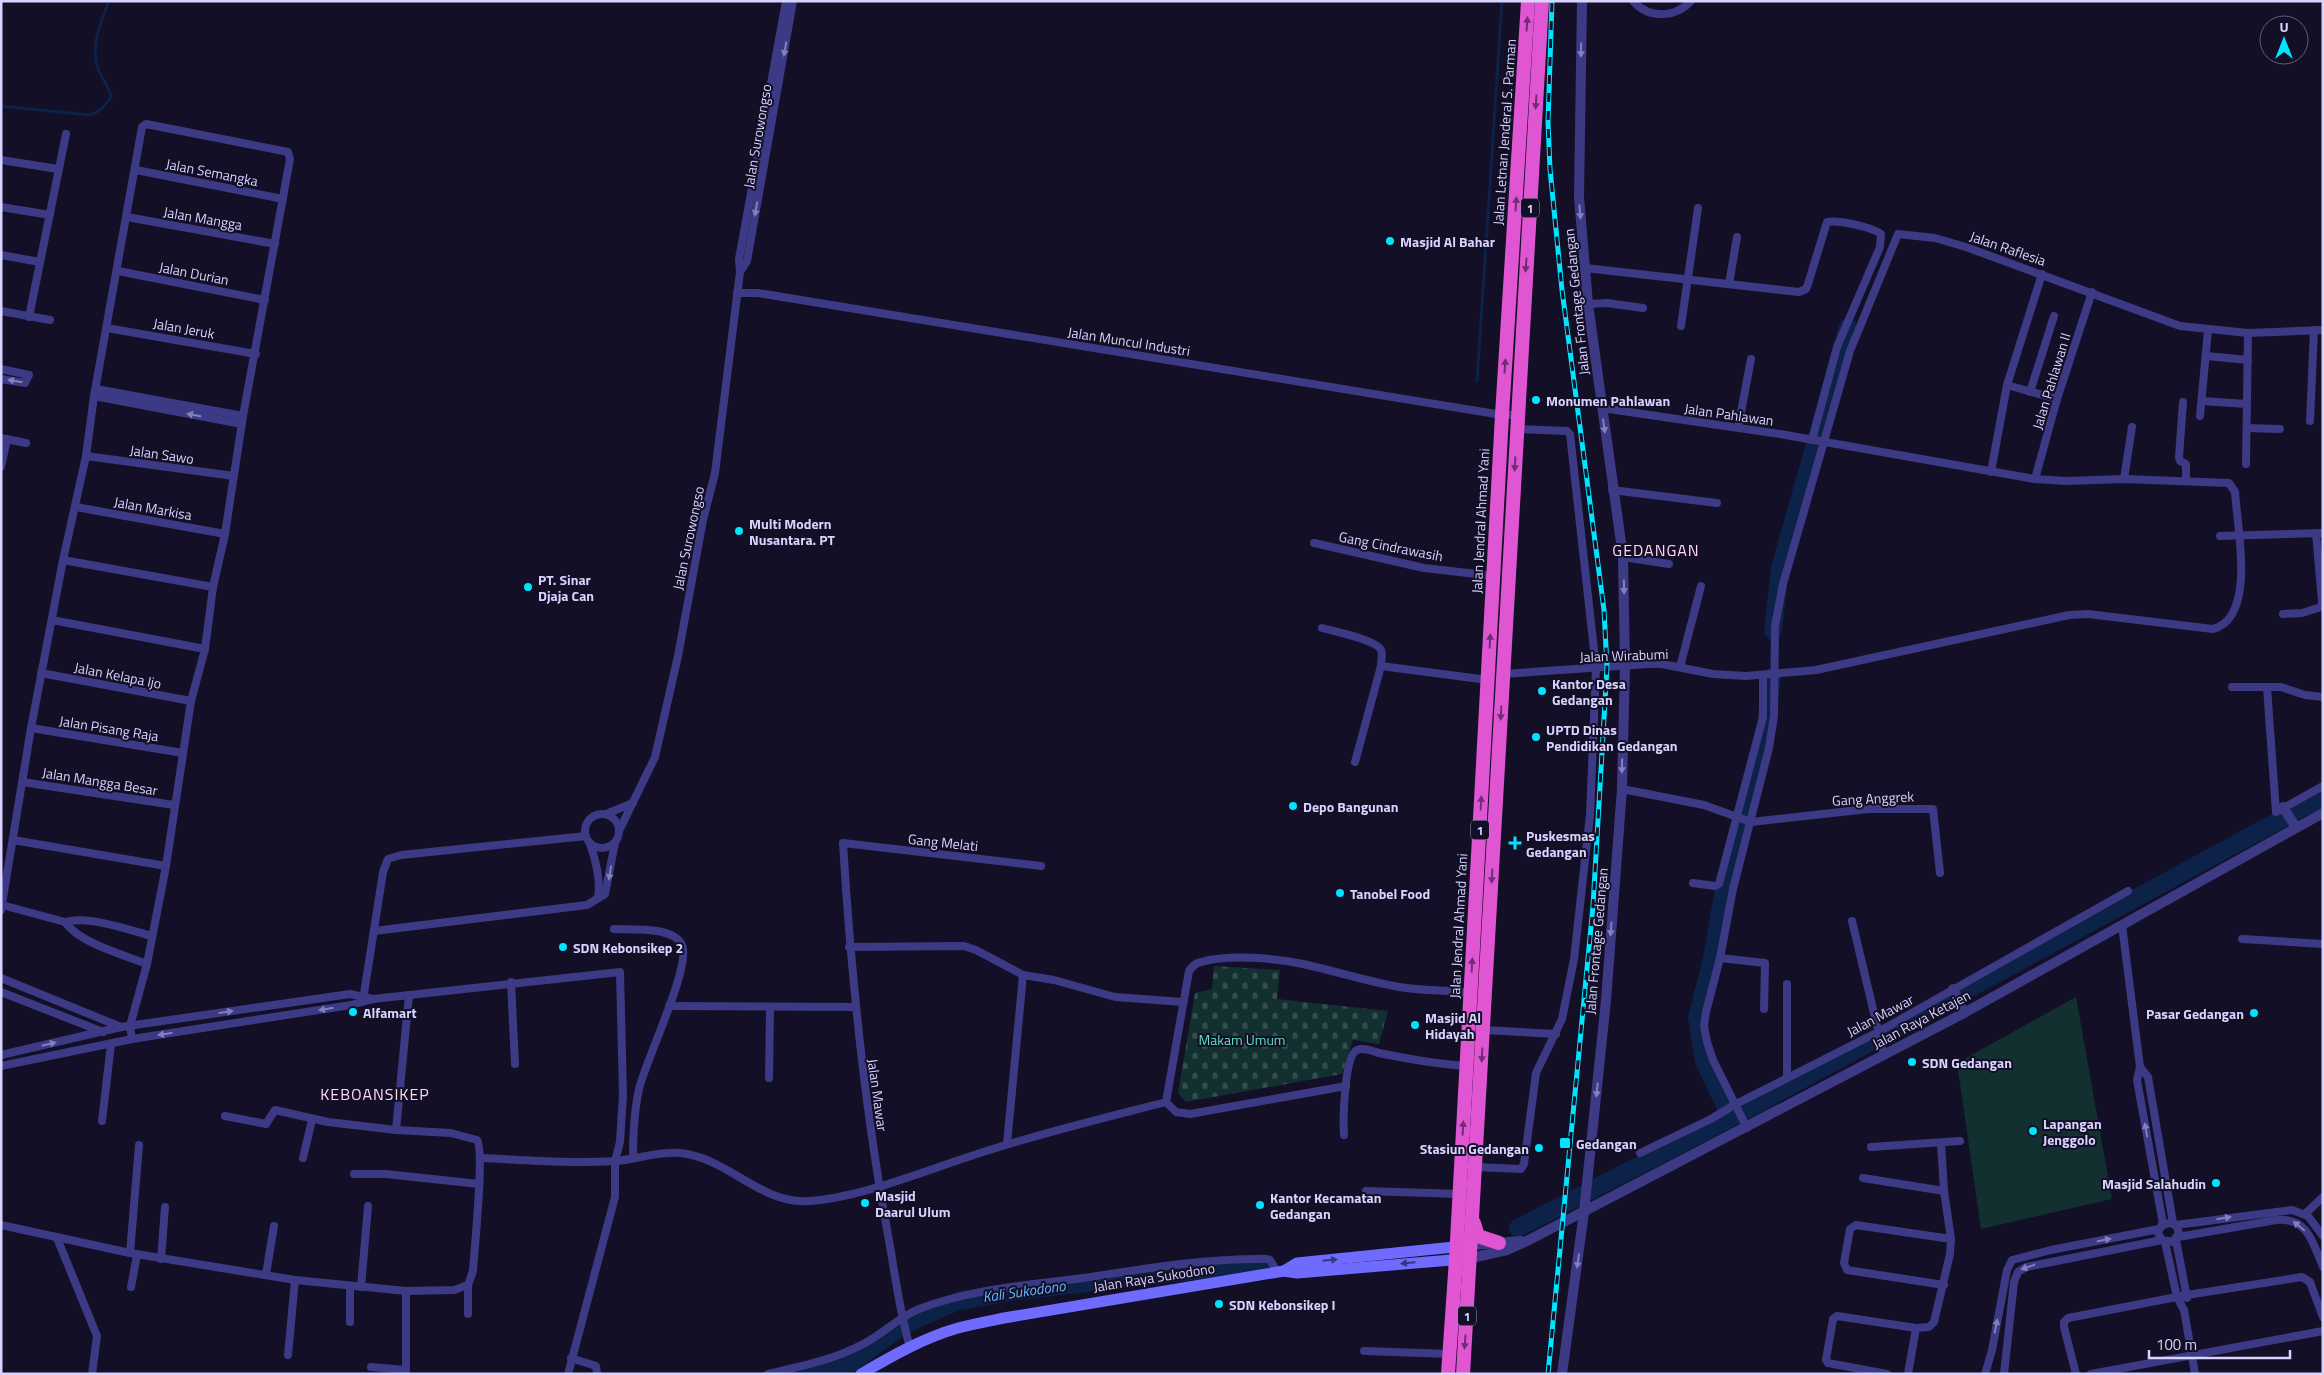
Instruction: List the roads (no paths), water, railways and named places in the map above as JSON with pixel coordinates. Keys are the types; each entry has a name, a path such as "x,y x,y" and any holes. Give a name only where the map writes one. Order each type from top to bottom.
{"highway":[{"name":"Jalan Letnan Jenderal S. Parman","path":"1502,414 1528,1"},
{"name":"1","path":"1463,1374 1542,1"},
{"name":"Jalan Jendral Ahmad Yani","path":"1457,1253 1502,414"},
{"path":"1473,1212 1478,1236 1499,1243"},
{"name":"1","path":"1448,1374 1457,1253"}],"main road":[{"name":"Jalan Raya Sukodono","path":"860,1374 908,1342 1004,1318 1280,1272 1297,1264 1471,1252"}],"street":[{"name":"Jalan Surowongso","path":"620,831 655,757 678,656 703,520 715,473 740,272 739,259 786,1"},
{"name":"Jalan Surowongso","path":"740,272 747,262 793,1"},
{"name":"Jalan Frontage Gedangan","path":"1562,1374 1584,1212 1606,1000 1622,789 1625,665 1623,557 1612,490 1588,304 1579,197 1582,1"},
{"path":"1633,1 1648,12 1663,15 1677,12 1691,1"},
{"path":"132,1039 130,1026 147,964 166,866 191,701 205,649 214,587 225,534 243,420 290,159 288,152 146,124 142,127 136,170 95,392 86,456 41,673 2,908 65,922 74,920 90,922 152,936"},
{"path":"29,317 66,134"},
{"path":"1,160 58,169"},
{"name":"Jalan Semangka","path":"136,170 284,199"},
{"path":"1,207 50,216"},
{"path":"1681,326 1698,208"},
{"name":"Jalan Mangga","path":"127,216 275,244"},
{"path":"1585,268 1803,291 1808,284 1827,222 1876,230 1881,234 1880,247 1843,349 1817,441 1776,612 1763,717 1719,884 1715,886 1693,883"},
{"name":"Jalan Raflesia","path":"1817,441 1843,349 1898,234 1935,238 2042,274 2180,326 2248,333 2323,330"},
{"path":"1730,284 1737,237"},
{"path":"1,255 40,262"},
{"name":"Jalan Durian","path":"118,270 266,300"},
{"path":"1992,472 2007,385 2042,274"},
{"name":"Jalan Pahlawan II","path":"2035,479 2057,399 2092,292"},
{"name":"Jalan Muncul Industri","path":"737,293 758,293 1517,415"},
{"path":"1588,304 1607,303 1643,308"},
{"path":"1,311 50,320"},
{"path":"2030,392 2054,316"},
{"name":"Jalan Jeruk","path":"107,328 256,354"},
{"path":"2200,416 2208,330"},
{"path":"2310,421 2314,330"},
{"path":"2246,464 2248,333"},
{"path":"2206,356 2248,360"},
{"path":"1738,428 1751,359"},
{"path":"1,369 29,375 25,383 1,379"},
{"path":"2007,385 2057,399"},
{"path":"95,392 243,420"},
{"path":"2202,401 2247,404"},
{"path":"2183,402 2179,457 2180,461 2186,463 2186,481"},
{"name":"Jalan Pahlawan","path":"1602,408 1738,428 2035,479 2066,481 2124,479 2222,482 2231,485 2234,492 2238,536"},
{"path":"2124,479 2132,427"},
{"path":"2247,428 2280,429"},
{"path":"1476,1167 1521,1169 1523,1167 1536,1073 1562,1019 1574,959 1590,815 1596,668 1570,434 1567,431 1516,429"},
{"path":"1,468 4,438 26,443"},
{"name":"Jalan Sawo","path":"86,456 234,476"},
{"path":"1612,490 1717,503"},
{"name":"Jalan Markisa","path":"76,506 225,534"},
{"path":"2220,536 2319,533 2323,602 2318,609 2302,613 2283,614"},
{"name":"Jalan Wirabumi","path":"1503,674 1662,664 1713,674 1746,676 1816,670 2069,615 2088,614 2202,628 2218,627 2228,622 2237,605 2242,577 2238,536"},
{"name":"Gang Cindrawasih","path":"1314,543 1424,568 1494,576"},
{"path":"1623,557 1668,564"},
{"path":"63,560 214,587"},
{"path":"1680,667 1701,586"},
{"path":"52,620 205,649"},
{"path":"1322,628 1366,640 1379,647 1381,651 1381,666 1355,762"},
{"path":"1381,666 1488,680"},
{"name":"Jalan Kelapa Ijo","path":"41,673 191,701"},
{"path":"1745,1125 1713,1060 1704,1026 1720,958 1733,888 1772,730 1769,674"},
{"path":"2267,686 2281,810 2294,824"},
{"path":"2232,687 2267,686 2288,688 2306,695 2323,697"},
{"name":"Jalan Pisang Raja","path":"31,728 183,753"},
{"name":"Jalan Mangga Besar","path":"22,782 174,805"},
{"path":"2281,810 2323,786"},
{"path":"1622,789 1704,805 1750,821"},
{"path":"598,898 596,861 586,836 585,827 590,819 597,814 606,814 633,803"},
{"name":"Gang Anggrek","path":"1750,821 1868,809 1933,809 1940,873"},
{"name":"Jalan Raya Ketajen","path":"1471,1252 1507,1250 1528,1241 2122,925 2294,824 2323,813"},
{"path":"374,931 592,903 605,894 615,843 620,831 618,824 606,814"},
{"path":"363,999 385,864 390,858 586,836"},
{"path":"13,840 166,866"},
{"path":"590,844 598,848 607,848 615,843"},
{"name":"Gang Melati","path":"843,843 1041,866"},
{"name":"Jalan Mawar","path":"843,843 850,947 864,1093 908,1342"},
{"name":"Jalan Mawar","path":"1640,1153 1736,1108 1787,1077 1878,1034 2128,891"},
{"path":"1852,921 1883,1053"},
{"path":"65,922 70,929 85,938 147,964"},
{"path":"2122,925 2140,1067 2137,1080 2152,1162 2163,1241 2177,1298 2184,1310 2195,1374"},
{"path":"614,929 670,934 682,944 683,960 669,1006 639,1088 634,1116 633,1158"},
{"path":"2242,939 2323,944"},
{"path":"850,947 964,946 976,950 1024,975 1054,980 1115,997 1183,1002"},
{"path":"1720,958 1765,963 1764,1009"},
{"path":"1166,1102 1189,972 1200,962 1229,959 1280,961 1393,986 1471,993"},
{"path":"1,1066 132,1039 363,999 620,972 623,1095 615,1198 568,1374"},
{"path":"1007,1144 1024,975"},
{"path":"1,978 121,1027"},
{"path":"511,982 516,1064"},
{"path":"1787,984 1787,1077"},
{"path":"1954,991 1963,1011"},
{"path":"1,992 103,1032"},
{"path":"1,1055 121,1027 350,994 363,999"},
{"path":"396,1130 409,995"},
{"path":"669,1006 855,1006"},
{"path":"769,1078 770,1007"},
{"path":"1483,1030 1556,1034"},
{"path":"102,1121 112,1044"},
{"path":"1344,1135 1343,1105 1351,1055 1356,1050 1365,1049 1389,1055 1467,1066"},
{"path":"2140,1067 2148,1077 2174,1224 2179,1233 2177,1238 2187,1295 2184,1310"},
{"path":"1166,1102 1176,1112 1190,1114 1346,1086"},
{"path":"480,1158 618,1160 648,1154 680,1153 716,1164 754,1186 782,1198 796,1201 822,1200 879,1185 1007,1144 1166,1102"},
{"path":"226,1116 266,1124 275,1110 312,1120 396,1130 451,1133 467,1136 479,1142 479,1184 473,1271 468,1285 468,1314"},
{"path":"303,1158 312,1120"},
{"path":"1871,1147 1960,1141"},
{"path":"1887,1374 1828,1363 1826,1360 1833,1319 1837,1316 1916,1328 1932,1325 1944,1285 1951,1239 1944,1191 1940,1142"},
{"path":"131,1287 139,1145"},
{"path":"2152,1162 2163,1161"},
{"path":"354,1174 386,1174 479,1184"},
{"path":"1863,1178 1944,1191"},
{"path":"1366,1191 1460,1194"},
{"path":"2305,1214 2323,1194"},
{"path":"161,1259 165,1206"},
{"path":"361,1286 368,1206"},
{"path":"1985,1374 2010,1262 2022,1256 2174,1224 2285,1210 2305,1214 2323,1236"},
{"path":"2249,1214 2251,1225"},
{"path":"2004,1374 2017,1274 2026,1267 2053,1260 2282,1220 2297,1222 2311,1240 2323,1267"},
{"path":"1,1225 134,1254 294,1280 406,1291 454,1290 468,1285"},
{"path":"266,1274 274,1226"},
{"path":"1944,1285 1847,1270 1844,1263 1850,1229 1856,1226 1951,1239"},
{"path":"57,1238 97,1336 92,1374"},
{"name":"Jalan Raya Ketajen","path":"1471,1252 1499,1243 1528,1241"},
{"path":"2051,1250 2053,1260"},
{"path":"768,1374 809,1369 865,1343 931,1305 973,1294 1208,1262 1267,1259 1280,1272"},
{"path":"2076,1374 2064,1327 2064,1322 2068,1318 2187,1295 2304,1277 2310,1282 2323,1317"},
{"path":"288,1355 294,1280"},
{"path":"350,1286 350,1322"},
{"path":"371,1367 406,1372 406,1291"},
{"path":"1908,1374 1916,1328"},
{"path":"2091,1374 2323,1331"},
{"path":"1364,1351 1450,1354"},
{"path":"571,1358 596,1366 597,1374"}],"waterway":[{"path":"1,106 89,115 101,109 111,97 109,89 98,69 95,52 98,34 109,1"},
{"path":"1477,381 1502,1"},
{"path":"1773,631 1780,568 1848,327"},
{"path":"1726,1108 1704,1061 1697,1017 1712,959 1723,894 1765,734 1772,677"},
{"path":"1518,1228 1731,1118 2300,809 2323,799"},
{"name":"Kali Sukodono","path":"803,1374 851,1363 904,1325 958,1301 1018,1291 1263,1263"}],"railway":[{"path":"1548,1374 1593,906 1607,667 1604,610 1562,290 1550,169 1548,122 1552,1"}],"place":[{"name":"Masjid Al Bahar","path":"1390,241"},
{"name":"Monumen Pahlawan","path":"1536,400"},
{"name":"Multi Modern Nusantara. PT","path":"739,531"},
{"name":"PT. Sinar Djaja Can","path":"528,587"},
{"name":"Kantor Desa Gedangan","path":"1542,691"},
{"name":"UPTD Dinas Pendidikan Gedangan","path":"1536,737"},
{"name":"Depo Bangunan","path":"1293,806"},
{"name":"Puskesmas Gedangan","path":"1515,843"},
{"name":"Tanobel Food","path":"1340,893"},
{"name":"SDN Kebonsikep 2","path":"563,947"},
{"name":"Alfamart","path":"353,1012"},
{"name":"Pasar Gedangan","path":"2254,1013"},
{"name":"Masjid Al Hidayah","path":"1415,1025"},
{"name":"SDN Gedangan","path":"1912,1062"},
{"name":"Lapangan Jenggolo","path":"2033,1131"},
{"name":"Gedangan","path":"1565,1143"},
{"name":"Stasiun Gedangan","path":"1539,1148"},
{"name":"Masjid Salahudin","path":"2216,1183"},
{"name":"Masjid Daarul Ulum","path":"865,1203"},
{"name":"Kantor Kecamatan Gedangan","path":"1260,1205"},
{"name":"SDN Kebonsikep I","path":"1219,1304"}],"district":[{"name":"GEDANGAN","path":"1656,550"},
{"name":"KEBOANSIKEP","path":"375,1094"}],"park label":[{"name":"Makam Umum","path":"1242,1039"}]}
